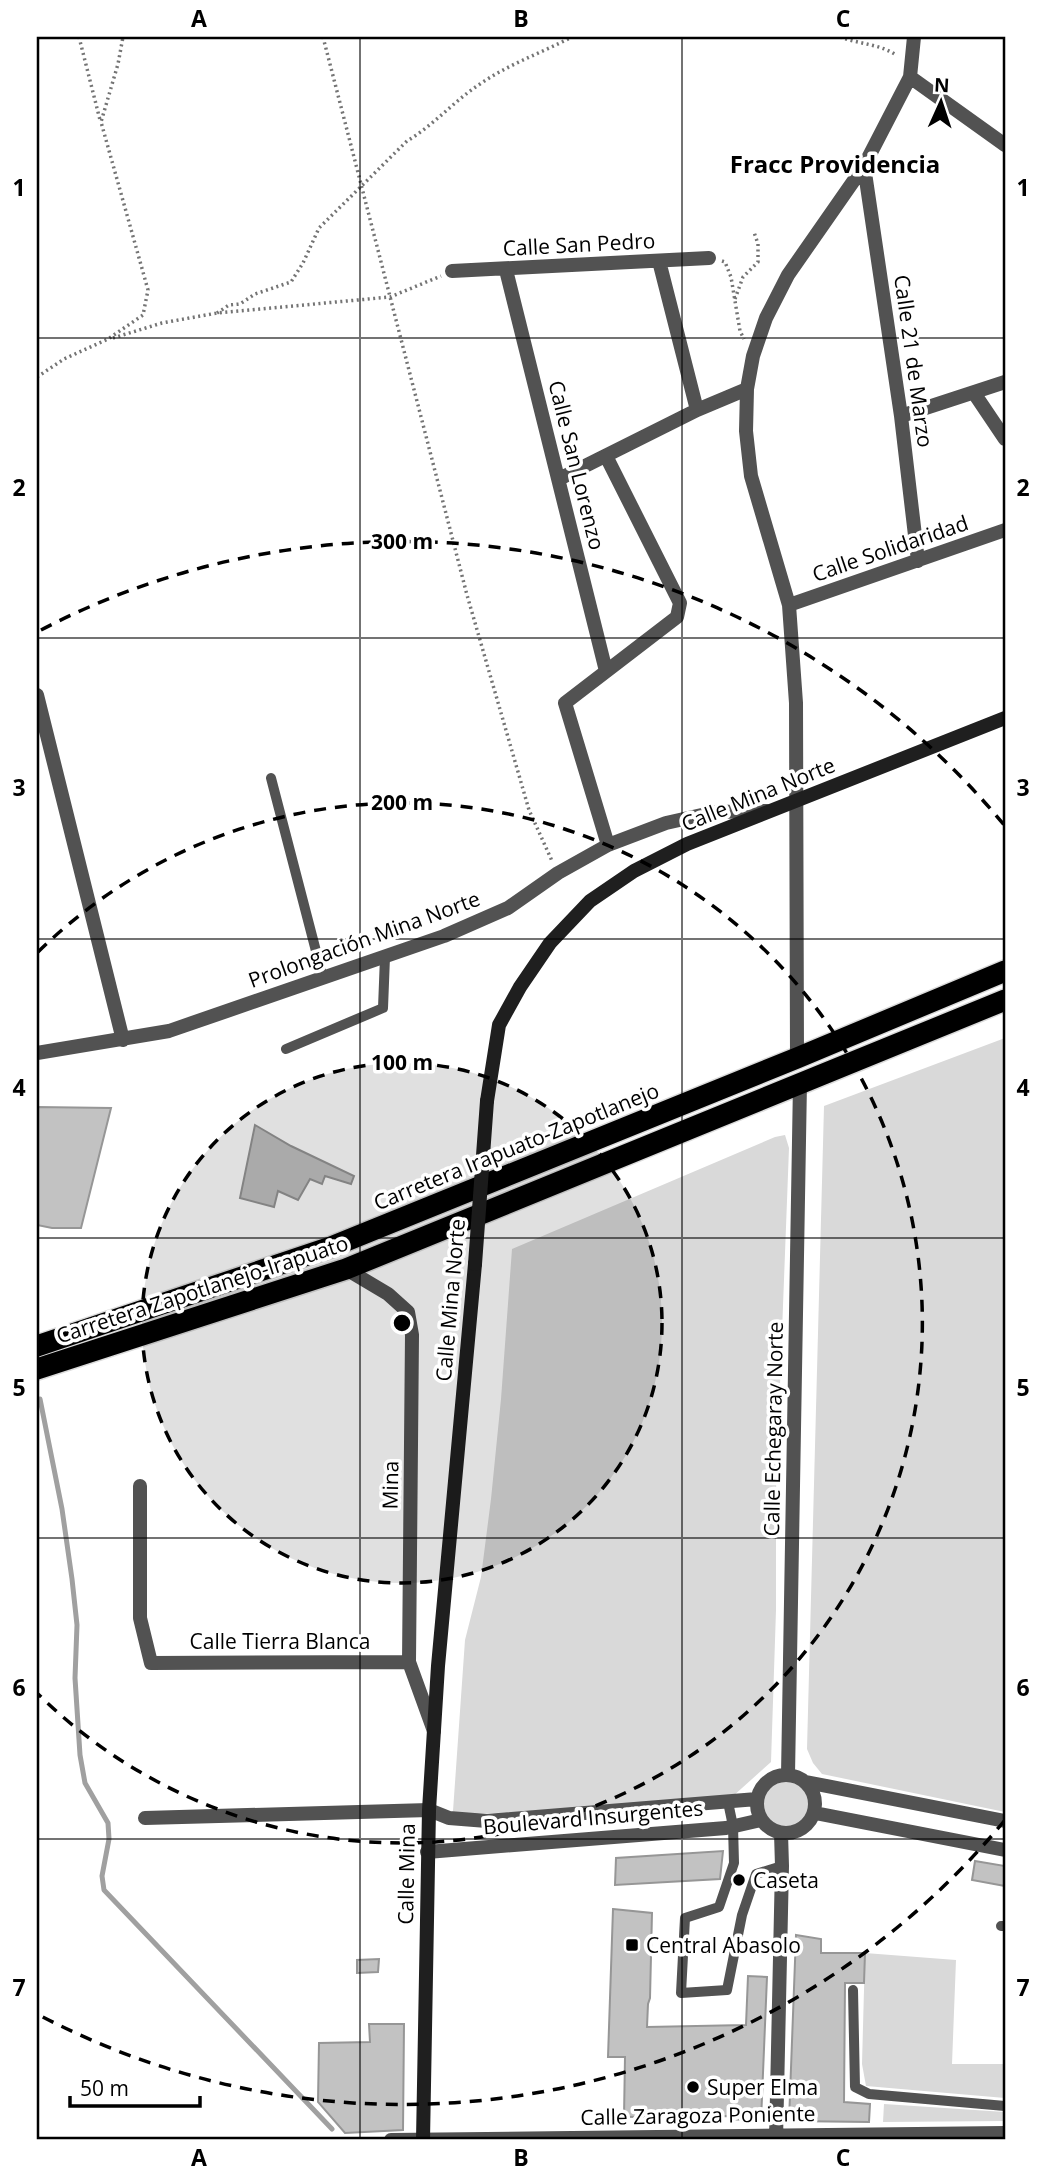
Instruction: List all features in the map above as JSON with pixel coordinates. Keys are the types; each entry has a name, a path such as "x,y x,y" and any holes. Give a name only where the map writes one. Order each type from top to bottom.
{"highway":[{"name":"Carretera Irapuato-Zapotlanejo","path":"37,1346 331,1247 1005,971"},
{"name":"Carretera Zapotlanejo-Irapuato","path":"37,1369 346,1269 1005,1000"}],"street":[{"path":"797,1058 796,703 789,605 751,476 746,431 747,389 753,356 766,318 788,275 864,166 911,74 914,37"},
{"path":"911,74 1005,145"},
{"name":"Calle 21 de Marzo","path":"864,166 901,416 918,561"},
{"name":"Calle San Pedro","path":"452,271 709,258"},
{"path":"659,261 697,410"},
{"name":"Calle San Lorenzo","path":"506,270 606,671"},
{"path":"901,416 1005,382"},
{"path":"559,479 697,410 747,389"},
{"path":"974,393 1005,439"},
{"path":"606,456 680,603 677,617 565,703 608,845"},
{"name":"Calle Solidaridad","path":"789,605 1005,530"},
{"path":"37,695 44,748 123,1040"},
{"name":"Calle Mina Norte","path":"429,1810 487,1101 499,1025 520,987 551,943 590,901 634,871 687,844 1005,718"},
{"name":"Prolongación Mina Norte","path":"37,1053 169,1031 444,936 508,908 558,873 608,845 666,823 715,812 772,811"},
{"name":"Calle Echegaray Norte","path":"788,1775 800,1083"},
{"name":"Mina","path":"346,1269 388,1294 408,1312 412,1335 410,1662 434,1731"},
{"name":"Calle Tierra Blanca","path":"140,1486 140,1618 151,1663 410,1662"},
{"path":"806,1782 815,1797 815,1814 807,1825 795,1833 781,1833 770,1829 761,1821 757,1800 763,1787 774,1778 788,1775 806,1782 1005,1821"},
{"name":"Boulevard Insurgentes","path":"429,1810 449,1818 487,1821 757,1800"},
{"name":"Calle Mina","path":"145,1818 429,1810 423,2140"},
{"path":"815,1814 1005,1850"},
{"name":"Boulevard Insurgentes","path":"427,1852 733,1826 761,1821"},
{"path":"776,2138 781,1833"},
{"name":"Calle Zaragoza Poniente","path":"391,2140 995,2136"}],"lane":[{"path":"271,778 323,978"},
{"path":"286,1049 383,1009 385,957"},
{"path":"728,1802 733,1826 734,1863 719,1907 685,1918 681,1993 727,1990 742,1915 756,1874 782,1866"},
{"path":"853,1990 855,2087 869,2094 1005,2106"}],"path":[{"path":"79,37 148,290 143,315 108,340"},
{"path":"101,122 123,37"},
{"path":"323,37 467,596 529,810 558,873"},
{"path":"218,313 229,305 240,304 255,294 291,282 319,228 407,141 424,131 477,85 503,69 572,37"},
{"path":"840,37 887,49 899,57 911,74"},
{"path":"734,301 743,277 758,262 758,244 754,232"},
{"path":"709,258 725,262 731,277 740,331 753,356"},
{"path":"37,377 64,359 108,340 162,323 218,313 390,297 452,271"}],"shaded area":[{"path":"1005,1038 1005,1812 822,1774 807,1749 824,1106"},
{"path":"785,1135 789,1148 776,1490 776,1610 771,1762 732,1797 601,1808 455,1815 453,1811 465,1640 481,1577 491,1499 512,1249"},
{"path":"787,1781 804,1788 811,1805 804,1822 787,1829 770,1822 763,1805 770,1788"},
{"path":"865,1953 956,1960 952,2064 1005,2064 1005,2098 866,2086 862,2064"},
{"path":"884,2104 1005,2112 1005,2121 883,2122"}],"building":[{"path":"37,1107 111,1108 81,1228 37,1225"},
{"path":"255,1125 291,1146 354,1176 351,1184 325,1176 322,1184 310,1179 298,1200 278,1191 274,1207 240,1198"},
{"path":"723,1851 720,1879 615,1885 616,1858"},
{"path":"975,1861 1005,1866 1005,1886 972,1880"},
{"path":"613,1909 652,1913 647,2027 746,2025 748,1976 767,1977 761,2121 730,2119 730,2116 624,2117 625,2057 608,2057"},
{"path":"796,1935 821,1939 821,1953 865,1953 864,1983 845,1983 844,2102 870,2104 869,2122 789,2121"},
{"path":"379,1959 378,1972 357,1973 357,1960"},
{"path":"369,2024 404,2024 403,2130 345,2133 318,2102 319,2043 370,2042"}],"waterway":[{"path":"40,1399 62,1509 72,1579 77,1625 75,1678 80,1755 85,1783 108,1823 109,1839 102,1876 104,1890 332,2129"}],"place":[{"name":"Caseta","path":"739,1880"},
{"name":"Central Abasolo","path":"632,1945"},
{"name":"Super Elma","path":"693,2087"}],"district":[{"name":"Fracc Providencia","path":"835,163"}]}
